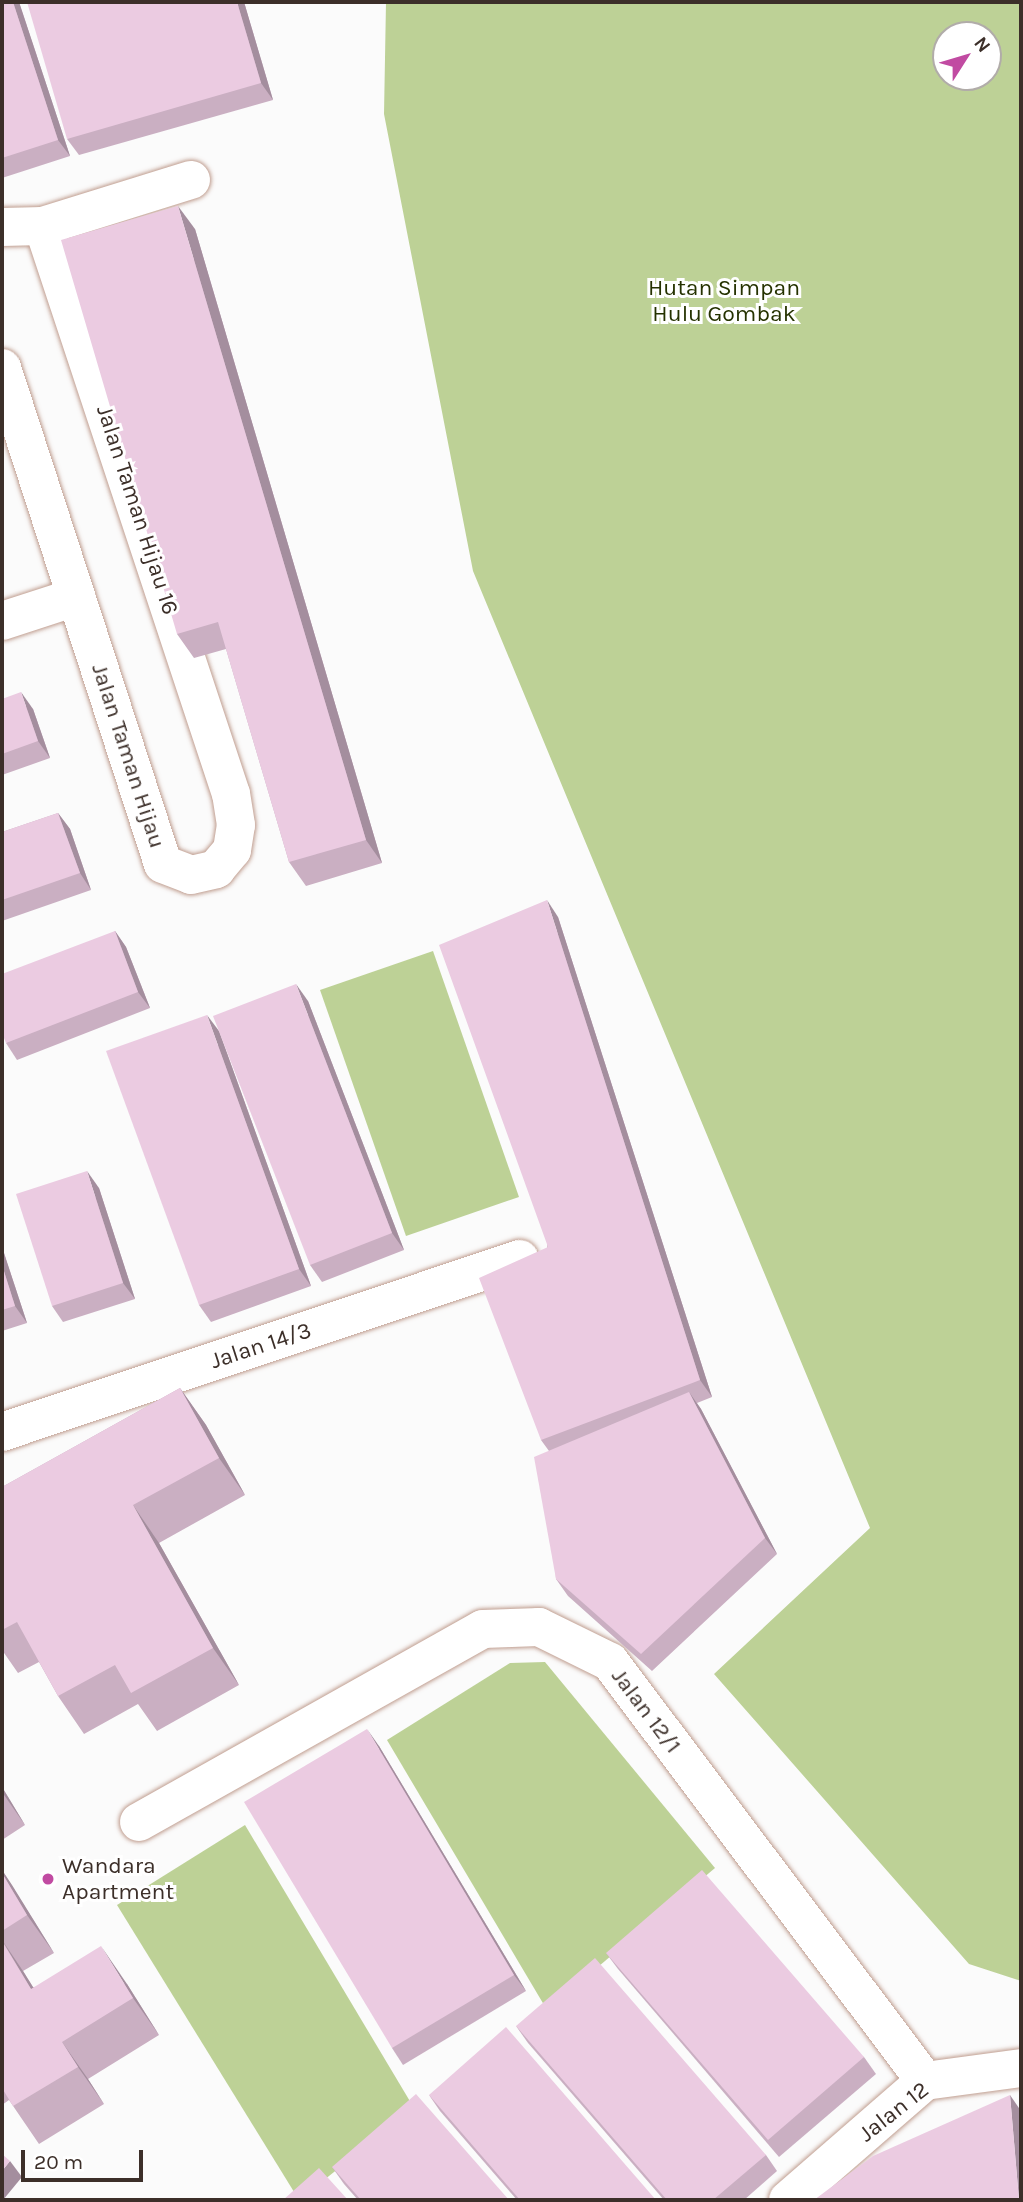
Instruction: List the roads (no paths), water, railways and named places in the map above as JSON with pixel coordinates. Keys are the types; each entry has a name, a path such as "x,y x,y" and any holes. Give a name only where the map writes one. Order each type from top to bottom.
{"street":[{"path":"2,227 43,226 191,180"},
{"name":"Jalan Taman Hijau 16","path":"43,226 231,794"},
{"name":"Jalan Taman Hijau","path":"2,368 163,864 191,875 216,869 232,850 236,825 231,794"},
{"path":"2,621 76,597"},
{"name":"Jalan 14/3","path":"2,1432 520,1259"},
{"name":"Jalan 12/1","path":"139,1822 483,1629 539,1627 610,1662 925,2081"},
{"name":"Jalan 12","path":"788,2200 925,2081 1021,2068"}],"place":[{"name":"Wandara Apartment","path":"48,1879"}],"park label":[{"name":"Hutan Simpan Hulu Gombak","path":"724,301"}]}
